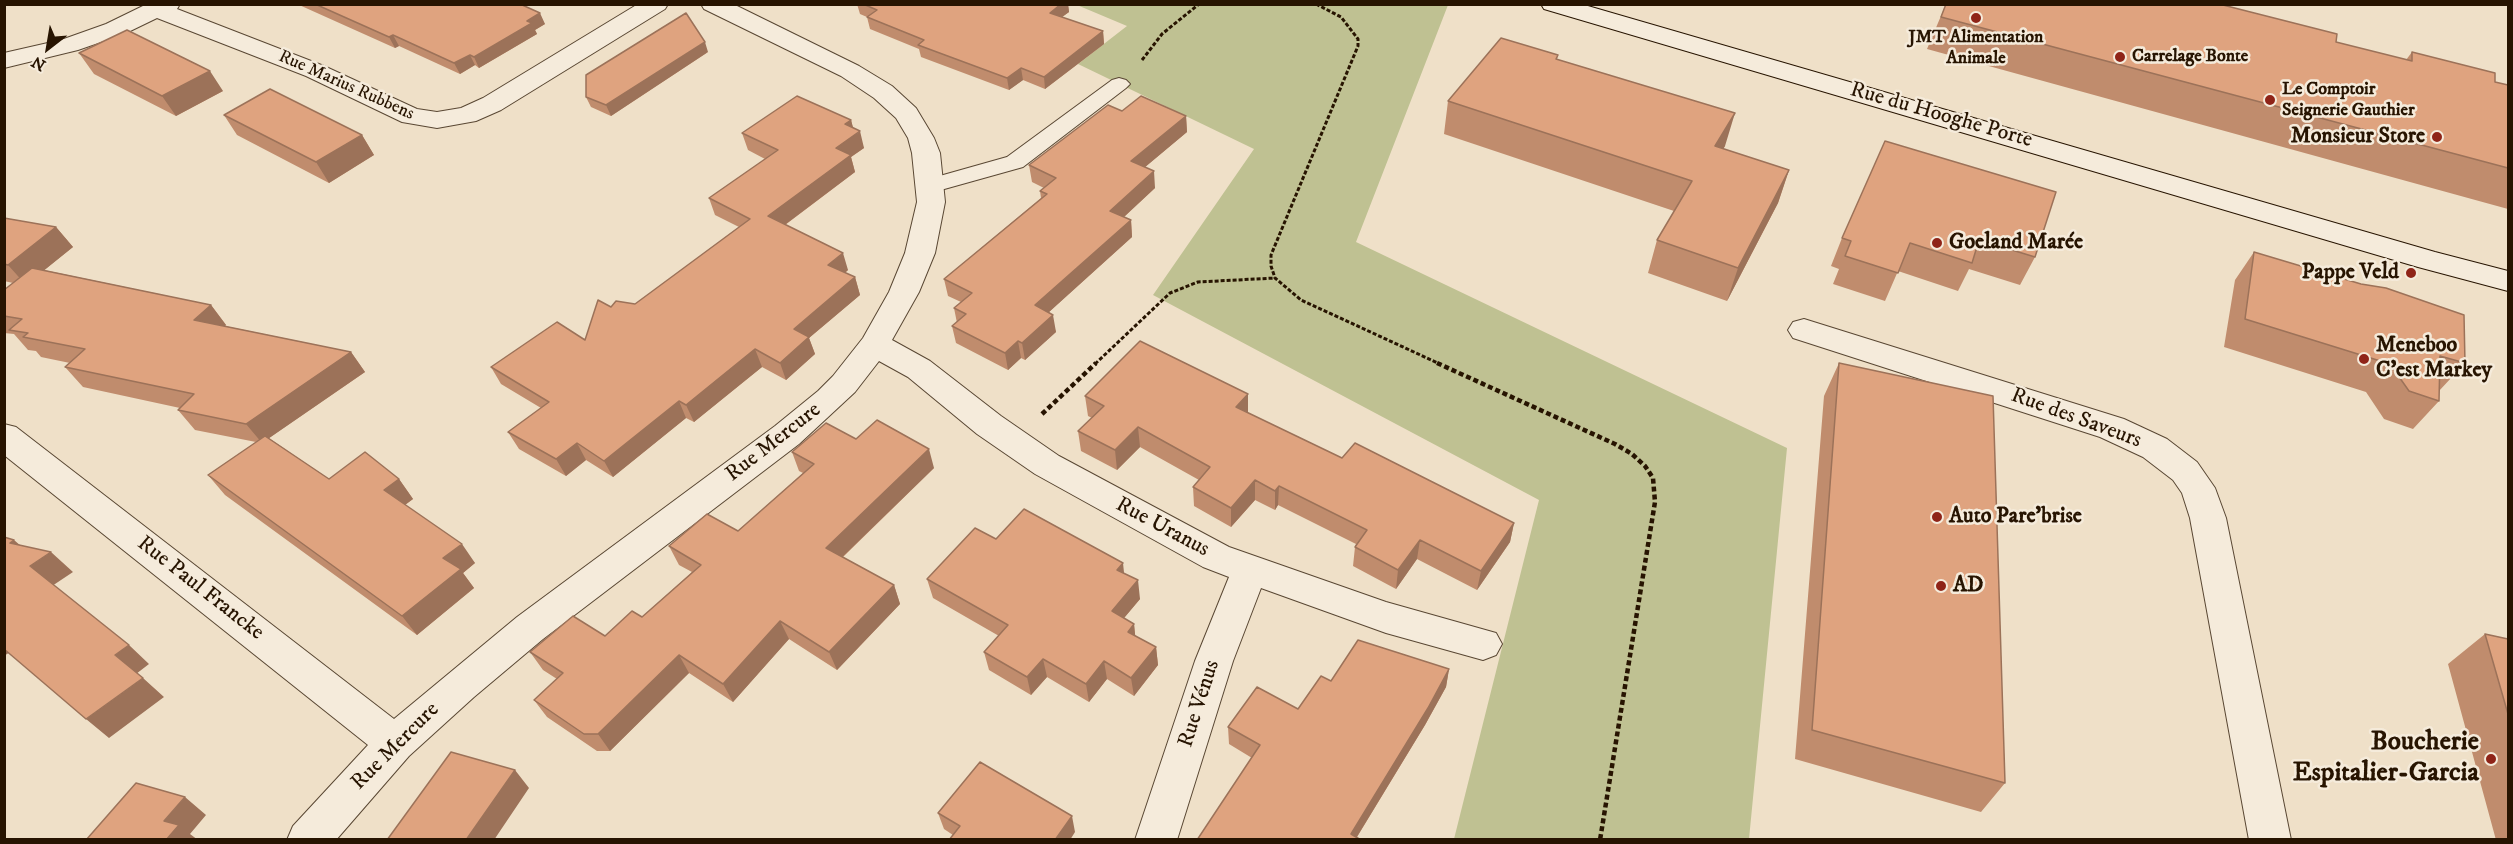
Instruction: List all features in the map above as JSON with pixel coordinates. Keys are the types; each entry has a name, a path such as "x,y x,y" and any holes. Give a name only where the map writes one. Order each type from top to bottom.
{"street":[{"name":"Rue Marius Rubbens","path":"163,7 315,71 411,116 437,120 467,115 492,104 656,4"},
{"name":"Rue Mercure","path":"308,840 395,743 460,685 530,628 801,424 844,384 874,345 896,309 920,252 929,216 929,167 921,138 907,114 896,102 850,71 713,4"},
{"name":"Rue du Hooghe Porte","path":"1553,4 2328,229 2428,261 2508,280"},
{"path":"4,61 92,37 136,21 163,7"},
{"name":"Rue du Hooghe Porte","path":"2328,229 2428,250 2508,263"},
{"name":"Rue des Saveurs","path":"1804,330 2112,428 2155,448 2185,471 2198,488 2208,518 2270,840"},
{"name":"Rue Uranus","path":"874,345 920,369 1012,442 1047,465 1216,557 1386,617 1483,644"},
{"name":"Rue Paul Francke","path":"4,436 395,743"},
{"name":"Rue Vénus","path":"1156,840 1214,661 1250,570"}],"lane":[{"path":"930,186 1015,162 1119,84"}],"path":[{"path":"1119,84 1133,71 1162,34 1199,4"},
{"path":"1316,4 1341,16 1358,39 1358,46 1271,255 1271,266 1275,278 1295,295 1322,310 1615,444 1632,454 1645,466 1653,478 1655,502 1600,840"},
{"path":"1012,442 1170,293 1198,282 1275,278"}],"green space":[{"path":"1077,5 1448,5 1356,242 1787,448 1749,839 1454,839 1539,500 1153,295 1254,149 1078,64 1127,26"}],"building":[{"path":"315,4 520,4 540,13 527,21 532,23 474,57 470,55 454,63 393,35 389,37"},
{"path":"863,4 1061,4 1050,13 1103,31 1044,77 1021,68 1007,78 918,45 924,40 867,17 877,10"},
{"path":"1946,4 2219,4 2337,34 2336,42 2412,61 2412,52 2495,73 2495,82 2508,85 2508,168 1941,17"},
{"path":"686,13 705,42 606,105 586,97 586,75"},
{"path":"127,30 210,71 162,96 79,53"},
{"path":"1501,38 1558,55 1556,59 1735,113 1715,146 1789,170 1738,268 1657,240 1692,181 1448,101"},
{"path":"270,89 362,135 316,162 224,115"},
{"path":"797,96 851,120 845,124 860,131 836,148 851,155 768,216 843,253 828,265 855,277 794,329 809,337 780,363 755,349 686,405 679,401 604,461 577,443 556,459 508,432 549,402 491,367 557,322 585,340 598,300 611,307 616,301 635,304 750,219 709,198 778,150 742,133"},
{"path":"1141,96 1186,116 1131,161 1154,171 1110,211 1131,220 1035,305 1053,315 1022,343 1018,341 1005,353 952,326 966,314 954,308 972,293 944,279 1047,194 1040,191 1056,178 1029,165 1108,105 1122,111"},
{"name":"Goeland Marée","path":"1885,141 2056,192 2035,257 1979,240 1972,263 1910,243 1898,273 1845,256 1851,241 1842,238"},
{"path":"4,218 56,227 8,265 4,264"},
{"path":"2254,252 2361,284 2386,288 2464,315 2465,363 2440,356 2439,401 2409,391 2390,364 2245,319"},
{"path":"32,268 211,305 194,320 351,352 246,424 178,410 194,394 65,367 85,349 23,337 28,333 9,330 22,319 4,316 4,290"},
{"path":"1140,341 1248,394 1236,407 1342,458 1355,443 1514,523 1481,571 1420,540 1398,570 1355,547 1367,530 1279,486 1275,491 1255,480 1231,508 1193,487 1210,467 1138,427 1115,450 1078,431 1104,406 1085,396"},
{"path":"1839,363 1993,396 2005,783 1812,730"},
{"path":"877,420 929,449 826,548 894,585 829,652 780,621 723,684 679,655 598,734 584,734 534,700 563,673 530,652 573,616 605,636 632,611 642,617 701,565 669,546 707,514 738,531 814,464 792,452 826,423 856,439"},
{"path":"265,436 329,479 365,452 399,479 384,490 462,544 443,558 461,569 402,616 208,475"},
{"path":"1024,509 1123,563 1117,570 1138,580 1112,611 1134,624 1128,632 1156,647 1131,678 1104,661 1086,684 1043,659 1027,677 984,652 1008,625 927,579 975,528 996,539"},
{"path":"4,537 14,540 10,543 51,552 30,566 129,645 115,655 143,678 86,719 4,649"},
{"path":"2485,634 2508,639 2508,714"},
{"path":"1358,640 1449,669 1428,708 1351,834 1361,840 1197,840 1260,745 1228,727 1257,687 1298,709 1321,676 1331,681"},
{"path":"451,752 515,770 466,840 387,840"},
{"path":"980,762 1072,816 1055,840 949,840 960,826 938,813"},
{"path":"136,783 185,797 164,821 179,825 166,840 86,840"}],"place":[{"name":"JMT Alimentation Animale","path":"1976,18"},
{"name":"Carrelage Bonte","path":"2120,57"},
{"name":"Le Comptoir Seignerie Gauthier","path":"2270,100"},
{"name":"Monsieur Store","path":"2437,137"},
{"name":"Goeland Marée","path":"1937,243"},
{"name":"Pappe Veld","path":"2411,273"},
{"name":"Meneboo C'est Markey","path":"2364,359"},
{"name":"Auto Pare'brise","path":"1937,517"},
{"name":"AD","path":"1941,586"},
{"name":"Boucherie Espitalier-Garcia","path":"2491,759"}]}
